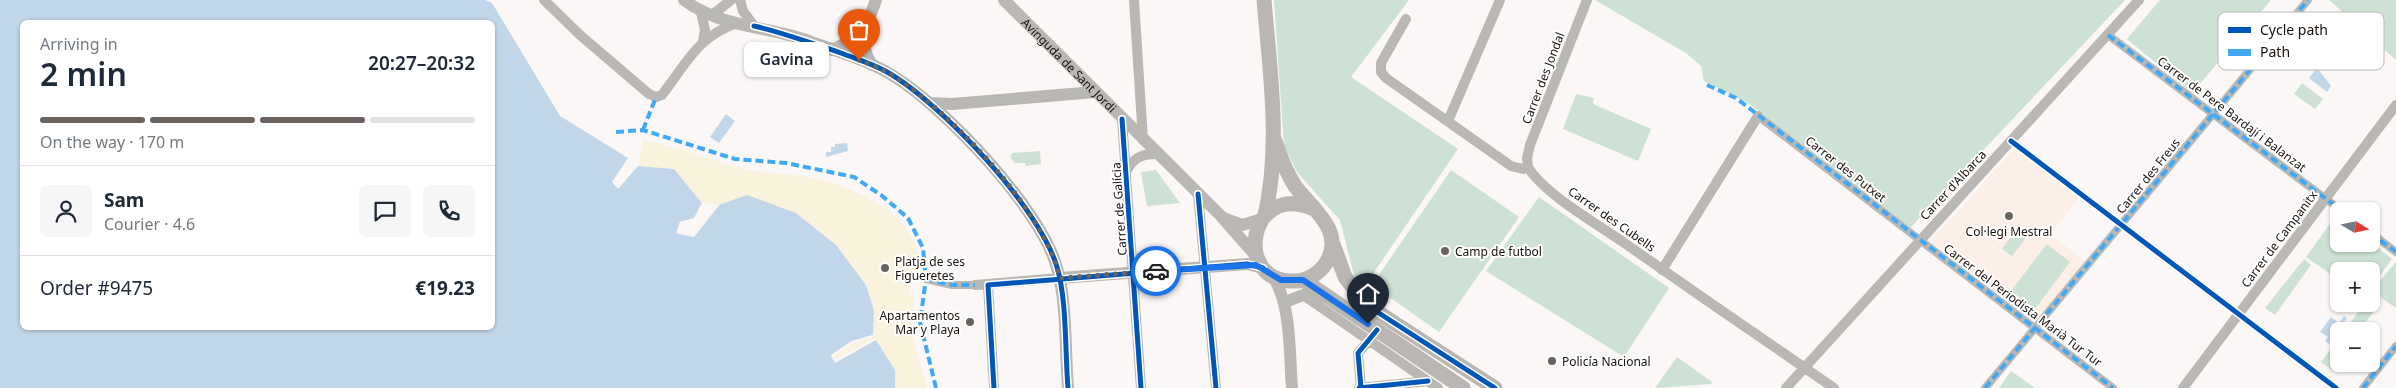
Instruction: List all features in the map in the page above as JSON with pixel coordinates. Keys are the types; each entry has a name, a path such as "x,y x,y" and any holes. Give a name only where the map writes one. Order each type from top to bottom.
{"main road":[{"path":"1264,0 1275,141 1271,185 1263,218 1255,238 1264,267 1290,282 1330,297 1373,335 1463,388"},
{"path":"1275,141 1289,175 1327,224 1340,269 1350,285 1368,306 1495,388"},
{"path":"1289,175 1328,212 1334,221 1350,285"},
{"path":"1263,218 1273,209 1294,203 1314,209"},
{"path":"1302,285 1321,270 1331,253 1332,243"}],"street":[{"path":"544,0 580,35 649,94 656,97 662,95 703,41 716,31 737,23"},
{"path":"684,0 706,14 798,37 872,65 896,77 930,103 957,128 1013,192 1052,252 1060,278 1068,388"},
{"path":"706,14 731,0"},
{"path":"740,0 743,11 754,26"},
{"path":"872,65 863,42 865,28 876,0"},
{"name":"Avinguda de Sant Jordi","path":"1004,0 1156,154 1221,216 1264,267 1282,294 1287,306 1292,388"},
{"path":"1134,0 1143,140"},
{"path":"1448,121 1500,0"},
{"name":"Carrer des Jondal","path":"1528,167 1527,158 1530,145 1587,0"},
{"name":"Carrer d'Albarca","path":"1786,388 2139,0"},
{"name":"Carrer des Freus","path":"2298,12 2308,0"},
{"path":"703,41 706,14"},
{"path":"1406,19 1381,63 1381,72 1386,78 1511,166 1528,167"},
{"path":"832,50 851,40 865,28"},
{"name":"Carrer de Pere Bardají i Balanzat","path":"2108,35 2330,202"},
{"path":"1063,93 1071,85 1073,70"},
{"name":"Carrer des Freus","path":"1985,388 2249,70"},
{"path":"930,103 964,103 1063,93 1095,92"},
{"path":"957,128 958,112 964,103"},
{"name":"Carrer de Campanitx","path":"2182,388 2396,105"},
{"path":"1662,270 1758,116"},
{"name":"Carrer des Putxet","path":"1758,116 1919,240"},
{"name":"Carrer de Galícia","path":"1122,119 1141,388"},
{"name":"Carrer de Galícia","path":"1126,172 1130,164 1139,156 1156,154"},
{"name":"Carrer des Cubells","path":"1528,167 1535,178 1542,184 1662,270 1834,388"},
{"path":"1198,194 1216,388"},
{"name":"Avinguda de Sant Jordi","path":"1221,216 1242,225 1263,218"},
{"name":"Carrer del Periodista Marià Tur Tur","path":"1919,240 2113,388"},
{"path":"2380,240 2396,252"},
{"path":"926,279 952,284 988,285 1247,264 1264,267"},
{"path":"988,285 994,388"},
{"path":"1287,306 1302,285 1373,335 1428,382 1438,388"},
{"path":"1373,335 1358,353 1360,388 1428,382"},
{"path":"2364,388 2396,346"}],"shaded area":[{"name":"Col·legi Mestral","path":"2014,149 2079,198 2050,234 2086,262 2040,318 2031,319 1930,242"}],"green space":[{"path":"1274,0 1409,0 1351,77 1458,149 1362,290 1355,279 1340,220 1297,172 1284,146"},
{"path":"1595,0 2125,0 1910,228 1748,103 1704,81 1701,66 1686,53"},
{"path":"2160,0 2271,0 2261,12 2218,12 2218,62 2192,93 2127,39"},
{"path":"2329,0 2396,0 2396,60 2384,49 2384,12 2342,12"},
{"path":"2302,83 2323,99 2315,109 2294,94"},
{"path":"1576,94 1594,98 1593,104 1651,129 1638,161 1563,129"},
{"path":"1040,151 1041,164 1026,166 1025,163 1015,163 1010,157 1012,153"},
{"path":"1156,170 1180,203 1147,206 1141,172"},
{"name":"Camp de futbol","path":"1451,170 1519,217 1439,332 1372,285"},
{"path":"1539,197 1669,288 1624,357 1486,271"},
{"path":"2330,224 2330,252 2380,252 2380,249 2392,259 2380,276 2380,262 2330,262 2330,274 2306,257"},
{"path":"2018,227 2028,235 2012,256 2002,249"},
{"path":"2047,244 2070,262 2035,309 2011,291"},
{"path":"2304,259 2311,265 2275,315 2265,308"},
{"path":"2396,262 2396,308 2380,297 2380,281"},
{"path":"2358,312 2373,312 2366,322 2351,322"},
{"path":"2330,350 2330,369 2321,362"},
{"path":"1677,357 1712,382 1711,384 1655,388"},
{"path":"2011,371 2035,388 1999,388"}],"sand":[{"name":"Platja de ses Figueretes","path":"643,140 745,169 802,176 833,183 866,196 894,216 914,241 917,250 917,278 910,280 909,294 915,296 911,332 927,388 895,388 895,370 835,363 831,355 866,285 836,245 796,213 747,196 719,205 702,203 674,169 638,166"}],"water":[{"path":"0,0 485,0 492,3 560,116 628,158 612,182 618,189 638,166 674,169 702,203 694,218 680,222 677,233 694,237 719,205 747,195 796,213 836,245 866,285 874,311 873,335 852,341 831,355 835,362 876,340 895,370 895,388 0,388"},
{"path":"2315,70 2319,70 2331,86 2327,92 2309,78"},
{"path":"726,114 735,121 719,143 710,137"},
{"path":"847,143 848,151 826,157 826,152 831,152 831,147 835,147 835,144"},
{"path":"2344,316 2347,318 2344,322 2340,322"},
{"path":"2331,317 2338,322 2330,322 2329,344 2325,341 2328,337 2320,332"}],"pier":[{"path":"702,203 705,203 696,219 682,224 680,231 693,234 716,205 719,205 694,237 676,233 680,222 694,218"},
{"path":"873,335 874,337 853,343 834,356 836,359 875,338 876,340 835,363 831,355 852,341"}],"marked path":[{"path":"2298,12 2308,0"},
{"path":"2108,35 2330,202"},
{"path":"1985,388 2250,70"},
{"path":"1707,85 1736,98 2113,388"},
{"path":"643,130 656,97"},
{"path":"616,132 643,130 735,159 786,163 854,177 881,195 908,218 923,248 926,279 920,322 936,388"},
{"path":"2380,240 2396,252"},
{"path":"926,279 952,285 975,285"},
{"path":"2363,388 2396,346"}],"cycle path":[{"path":"754,26 841,53 887,72 934,107 986,159 1031,216 1047,243 1057,267 1063,295 1068,388"},
{"path":"1122,119 1141,388"},
{"path":"2011,141 2336,388"},
{"path":"1198,194 1216,388"},
{"path":"994,388 988,285 1247,264 1263,268"},
{"path":"1368,306 1495,388"},
{"path":"1361,388 1358,353 1377,330"},
{"path":"1359,388 1428,381"}],"way so far":[{"path":"859,60 896,77 930,103 957,128 1013,192 1030,216 1052,252 1060,278 1156,271"}],"place":[{"name":"Gavina","path":"859,60"},
{"name":"Col·legi Mestral","path":"2009,216"},
{"name":"Camp de futbol","path":"1445,251"},
{"name":"Platja de ses Figueretes","path":"885,268"},
{"name":"Apartamentos Mar y Playa","path":"970,322"},
{"name":"Policía Nacional","path":"1552,361"}],"route":[{"path":"1156,271 1247,264 1256,265 1281,280 1290,282 1303,280 1368,324"}]}
